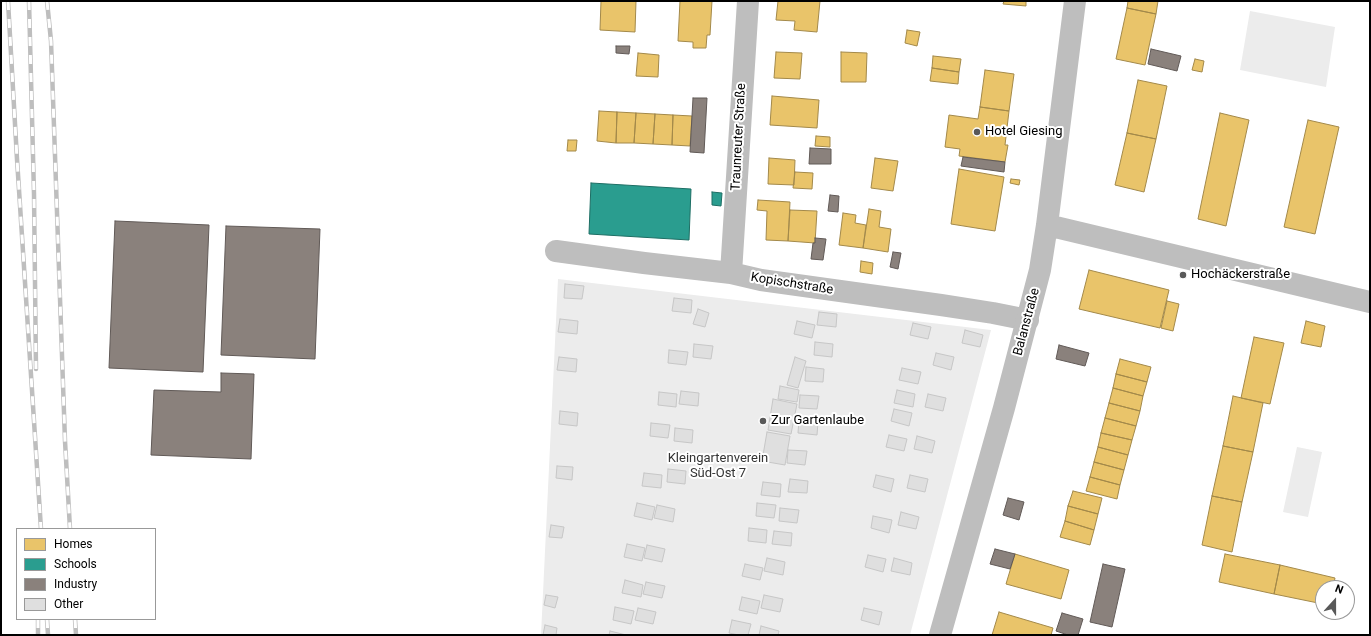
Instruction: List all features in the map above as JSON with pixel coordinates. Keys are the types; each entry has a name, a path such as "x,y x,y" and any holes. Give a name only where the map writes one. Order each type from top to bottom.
{"street":[{"name":"Traunreuter Straße","path":"731,273 748,1"},
{"name":"Balanstraße","path":"940,635 1028,320 1040,270 1075,1"},
{"path":"1047,225 1370,302"},
{"name":"Kopischstraße","path":"556,251 731,273 761,280 948,306 1028,320"}],"green space":[{"path":"1250,11 1335,27 1326,87 1240,70"},
{"name":"Kleingartenverein Süd-Ost 7","path":"558,279 991,330 910,635 541,635"},
{"path":"1297,447 1322,452 1308,517 1283,512"}],"building: Homes":[{"path":"601,1 636,1 635,32 600,30"},
{"path":"680,1 712,1 710,35 707,35 706,48 693,48 693,42 678,41"},
{"path":"778,1 820,1 817,32 794,30 795,21 776,20"},
{"path":"1004,1 1026,1 1026,6 1003,4"},
{"path":"1128,1 1158,1 1156,14 1127,8"},
{"path":"1127,8 1156,14 1145,65 1116,59"},
{"path":"907,30 920,32 917,46 905,43"},
{"path":"776,52 802,53 800,79 774,78"},
{"path":"841,52 867,53 866,82 841,82"},
{"path":"638,53 659,55 658,77 636,76"},
{"path":"933,56 961,59 959,72 932,68"},
{"path":"1195,59 1204,61 1202,72 1192,70"},
{"path":"932,68 959,72 958,84 930,81"},
{"path":"985,70 1014,74 1009,111 980,107"},
{"path":"1138,80 1167,86 1156,139 1127,133"},
{"path":"772,96 819,100 817,128 770,125"},
{"name":"Hotel Giesing","path":"980,107 1009,111 1005,145 1008,145 1005,162 959,156 960,149 945,147 949,115 978,119"},
{"path":"599,111 617,112 616,143 597,141"},
{"path":"617,112 636,113 634,143 616,143"},
{"path":"636,113 655,114 653,144 634,143"},
{"path":"1220,113 1249,120 1226,226 1198,219"},
{"path":"655,114 673,115 672,145 653,144"},
{"path":"673,115 692,116 690,146 672,145"},
{"path":"1308,120 1339,127 1315,234 1284,227"},
{"path":"1127,133 1156,139 1144,192 1115,185"},
{"path":"816,136 830,137 830,147 815,146"},
{"path":"568,140 577,140 576,151 567,151"},
{"path":"769,158 795,160 794,185 768,184"},
{"path":"875,158 898,161 893,191 871,188"},
{"path":"959,169 1004,177 995,231 951,224"},
{"path":"795,172 813,173 812,189 793,188"},
{"path":"1011,179 1020,180 1019,185 1010,183"},
{"path":"758,200 790,202 788,241 766,240 767,211 757,210"},
{"path":"869,209 881,211 879,227 891,229 888,252 863,248"},
{"path":"790,210 817,211 815,243 788,241"},
{"path":"843,213 856,215 855,223 866,225 863,248 839,245"},
{"path":"861,261 873,263 872,274 860,272"},
{"path":"1089,270 1169,290 1160,328 1079,309"},
{"path":"1167,301 1179,304 1173,331 1161,328"},
{"path":"1306,321 1325,326 1321,347 1301,343"},
{"path":"1254,337 1284,343 1270,404 1241,398"},
{"path":"1120,359 1151,367 1147,382 1116,374"},
{"path":"1116,374 1147,382 1143,396 1113,388"},
{"path":"1113,388 1143,396 1140,411 1109,403"},
{"path":"1233,396 1263,403 1253,452 1223,446"},
{"path":"1109,403 1140,411 1136,426 1105,418"},
{"path":"1105,418 1136,426 1132,440 1101,433"},
{"path":"1101,433 1132,440 1128,455 1098,447"},
{"path":"1223,446 1253,452 1242,502 1212,496"},
{"path":"1098,447 1128,455 1124,470 1094,462"},
{"path":"1094,462 1124,470 1120,485 1090,477"},
{"path":"1090,477 1120,485 1117,499 1086,491"},
{"path":"1073,491 1102,498 1098,514 1068,506"},
{"path":"1212,496 1242,502 1232,552 1202,545"},
{"path":"1068,506 1098,514 1094,530 1065,521"},
{"path":"1065,521 1094,530 1090,545 1060,537"},
{"path":"1015,554 1069,570 1061,599 1006,584"},
{"path":"1225,554 1280,565 1274,594 1219,582"},
{"path":"1280,565 1335,578 1335,580 1315,580 1315,602 1274,594"},
{"path":"999,612 1053,628 1051,635 992,635"}],"building: Schools":[{"path":"591,183 691,189 689,240 589,234"},
{"path":"712,192 722,193 721,206 712,205"}],"building: Industry":[{"path":"616,46 630,46 629,54 616,53"},
{"path":"1151,49 1181,56 1177,71 1148,64"},
{"path":"693,98 707,98 704,153 690,152"},
{"path":"810,148 831,149 831,164 809,164"},
{"path":"963,157 1005,162 1004,172 961,166"},
{"path":"830,195 839,196 838,212 828,211"},
{"path":"115,221 209,225 203,372 109,368"},
{"path":"226,226 320,229 315,359 221,355"},
{"path":"815,238 826,239 823,260 811,259"},
{"path":"893,252 901,253 898,269 890,267"},
{"path":"1059,345 1089,353 1085,366 1056,359"},
{"path":"221,373 254,374 251,459 151,455 154,390 221,392"},
{"path":"1008,498 1024,502 1019,520 1003,515"},
{"path":"995,549 1015,554 1010,569 990,564"},
{"path":"1103,564 1125,569 1112,627 1090,622"},
{"path":"1062,613 1083,619 1078,635 1068,635 1056,631"}],"building: Other":[{"path":"565,284 584,286 582,299 564,298"},
{"path":"674,298 692,300 691,313 672,311"},
{"path":"698,309 709,313 705,327 693,324"},
{"path":"819,312 837,314 836,327 817,325"},
{"path":"560,319 578,321 577,334 558,332"},
{"path":"797,321 815,325 812,338 794,334"},
{"path":"913,323 931,327 928,339 910,335"},
{"path":"965,330 983,335 980,347 962,343"},
{"path":"815,342 833,344 832,357 814,355"},
{"path":"694,344 713,346 711,359 693,357"},
{"path":"669,350 688,352 686,365 668,363"},
{"path":"936,353 954,357 951,370 933,365"},
{"path":"559,357 577,359 576,372 557,370"},
{"path":"795,357 806,361 798,388 787,385"},
{"path":"806,367 824,369 823,382 805,381"},
{"path":"902,368 921,372 918,384 899,380"},
{"path":"780,386 799,390 797,402 778,399"},
{"path":"897,390 915,394 913,407 894,403"},
{"path":"681,391 699,393 698,406 679,404"},
{"path":"659,392 677,394 676,407 658,405"},
{"path":"928,394 946,398 943,411 925,407"},
{"path":"800,395 819,396 817,409 799,408"},
{"path":"773,399 797,404 791,434 768,430"},
{"path":"894,409 912,413 909,426 891,421"},
{"path":"560,411 578,413 577,426 559,424"},
{"path":"799,420 818,422 817,435 798,433"},
{"path":"651,423 670,425 668,438 650,436"},
{"path":"675,428 693,430 692,443 674,441"},
{"path":"767,432 790,436 785,465 762,461"},
{"path":"889,435 907,439 904,451 886,447"},
{"path":"917,436 935,441 932,453 914,449"},
{"path":"788,450 807,451 805,465 787,463"},
{"path":"557,466 573,467 572,480 556,478"},
{"path":"668,469 686,471 685,484 667,482"},
{"path":"644,473 662,475 661,488 642,486"},
{"path":"876,475 894,479 891,492 873,487"},
{"path":"910,475 928,479 925,492 907,488"},
{"path":"790,479 808,481 807,493 788,492"},
{"path":"763,482 781,484 780,497 761,495"},
{"path":"637,503 655,507 652,520 634,516"},
{"path":"757,503 776,505 774,518 756,516"},
{"path":"657,505 675,509 673,522 654,518"},
{"path":"780,508 799,510 797,523 779,521"},
{"path":"901,512 919,517 916,529 898,525"},
{"path":"873,516 892,520 889,533 871,528"},
{"path":"551,525 564,527 562,538 549,537"},
{"path":"749,528 767,530 766,543 748,541"},
{"path":"774,531 792,533 791,546 772,544"},
{"path":"627,544 645,548 642,561 624,557"},
{"path":"647,545 665,549 662,562 644,558"},
{"path":"868,555 886,559 883,572 865,567"},
{"path":"767,558 785,562 783,575 764,571"},
{"path":"894,558 912,563 910,575 891,571"},
{"path":"745,564 763,568 760,580 742,576"},
{"path":"625,580 643,585 641,597 622,593"},
{"path":"646,582 665,586 662,598 643,594"},
{"path":"546,595 558,597 555,608 544,605"},
{"path":"764,595 783,599 780,612 761,608"},
{"path":"742,597 760,601 757,614 739,610"},
{"path":"615,607 634,611 631,624 613,620"},
{"path":"638,608 656,612 653,624 635,620"},
{"path":"864,608 882,612 879,625 861,620"},
{"path":"732,620 751,624 748,635 729,633"},
{"path":"545,625 557,628 556,635 543,635"},
{"path":"761,626 779,631 778,635 759,635"},
{"path":"610,631 626,635 609,635"}],"railway":[{"path":"8,1 41,528"},
{"path":"29,1 34,194 36,369"},
{"path":"47,1 51,41 65,441 70,528"},
{"path":"38,620 38,635"},
{"path":"47,620 48,635"},
{"path":"75,620 76,635"}],"place":[{"name":"Hotel Giesing","path":"977,132"},
{"name":"Hochäckerstraße","path":"1183,275"},
{"name":"Zur Gartenlaube","path":"763,421"}]}
